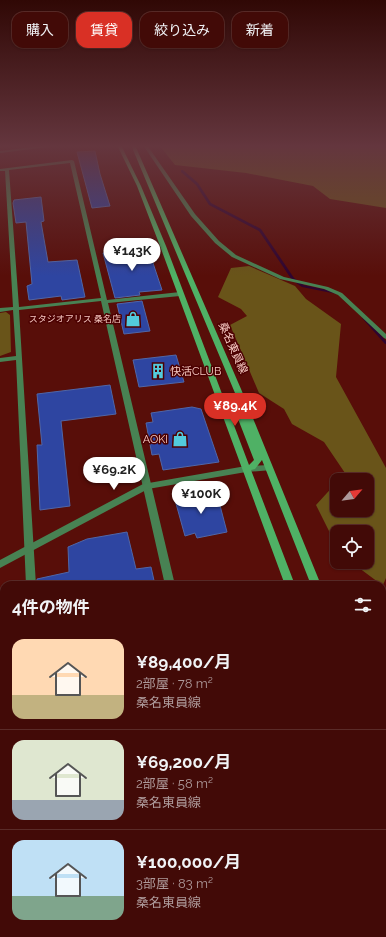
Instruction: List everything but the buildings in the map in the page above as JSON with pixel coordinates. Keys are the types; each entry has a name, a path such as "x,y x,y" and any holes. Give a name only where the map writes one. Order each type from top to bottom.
{"main road":[{"path":"139,189 288,581"},
{"name":"桑名東員線","path":"151,189 269,468 314,581"},
{"path":"236,390 237,406 258,460 252,467 246,470"}],"street":[{"path":"5,189 16,309 31,581"},
{"path":"78,189 169,581"},
{"path":"175,189 193,215 217,242 234,256 282,278 326,288 340,294 386,337"},
{"path":"0,310 180,294"},
{"path":"0,360 19,358"},
{"path":"0,564 146,486 246,470 269,468"}],"shaded area":[{"path":"317,189 386,189 386,208 330,199"},
{"path":"249,266 295,286 306,299 341,324 336,377 386,468 386,578 385,581 377,581 360,569 374,569 374,525 330,525 330,533 316,505 330,490 330,517 374,517 374,473 345,473 324,442 292,424 284,409 259,393 230,325 247,316 241,309 218,297 231,268"},
{"path":"6,312 10,315 11,352 0,356 0,313"}],"waterway":[{"path":"200,189 210,204 260,230 293,279 303,286 336,293"},
{"path":"363,317 386,343"}],"place":[{"name":"スタジオアリス 桑名店","path":"133,319"},
{"name":"快活CLUB","path":"158,371"},
{"name":"AOKI","path":"180,439"}]}
